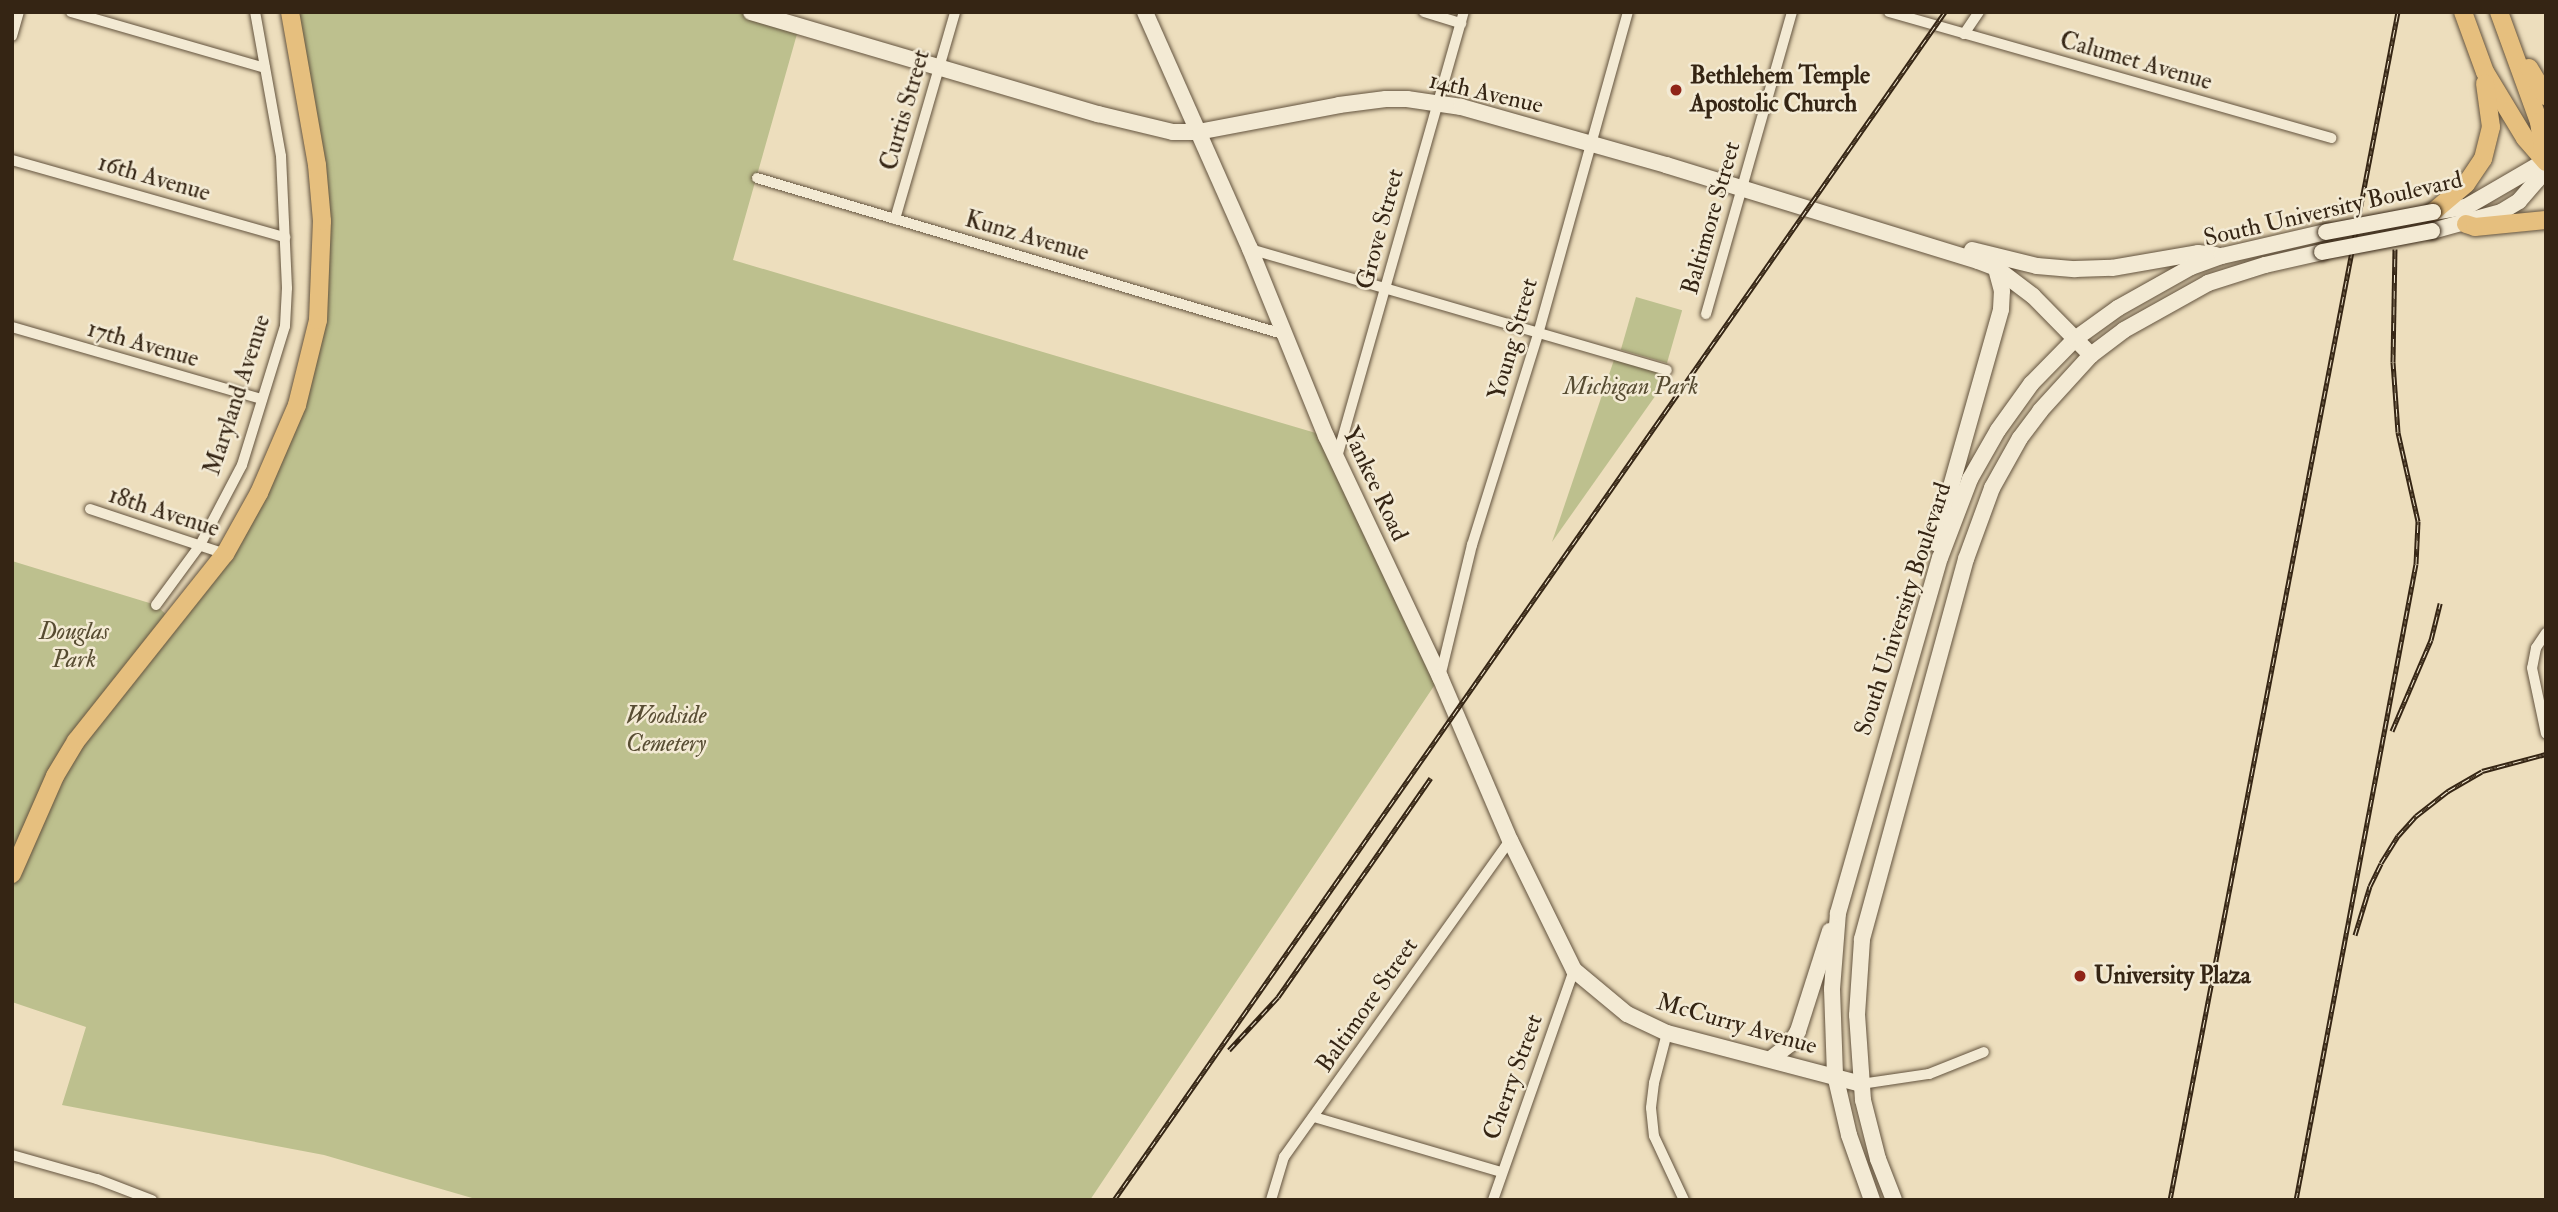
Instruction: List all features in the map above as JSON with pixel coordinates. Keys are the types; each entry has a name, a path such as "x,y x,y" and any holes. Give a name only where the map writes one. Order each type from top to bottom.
{"main road":[{"path":"12,874 44,798 76,741 225,554 259,494 287,431 305,380 318,320 322,221 317,165 290,12"},
{"path":"2463,12 2485,72 2520,130 2545,162"},
{"path":"2499,12 2539,122 2545,162"},
{"path":"2507,33 2546,96"},
{"path":"2433,212 2466,184 2483,159 2491,127 2485,72"},
{"path":"2466,223 2475,227 2546,220"}],"street":[{"path":"12,36 19,12"},
{"path":"71,12 265,68"},
{"name":"Maryland Avenue","path":"156,605 200,545 242,465 285,326 281,156 255,12"},
{"name":"14th Avenue","path":"751,12 779,16 938,67 1098,114 1173,132 1198,132 1362,102 1407,99 1437,102 1590,143 1996,268 2033,296 2091,355"},
{"name":"Curtis Street","path":"895,219 955,12"},
{"name":"Yankee Road","path":"1144,12 1250,249 1337,457 1440,677 1510,840 1574,970"},
{"path":"1151,29 1156,12"},
{"path":"1424,12 1463,18"},
{"name":"Young Street","path":"1440,677 1472,545 1538,334 1629,12"},
{"name":"Baltimore Street","path":"1706,314 1793,12"},
{"name":"Calumet Avenue","path":"1889,12 1928,17 1964,34 2331,138"},
{"path":"1964,34 1979,12"},
{"name":"Grove Street","path":"1337,457 1463,18"},
{"name":"16th Avenue","path":"12,160 285,237"},
{"name":"South University Boulevard","path":"1872,1200 1849,1135 1835,1075 1833,967 1838,913 1940,558 1958,506 1998,430 2031,384 2075,340 2140,293 2191,267 2222,256 2326,232 2466,207 2545,162"},
{"name":"South University Boulevard","path":"1894,1200 1872,1138 1861,1084 1857,1013 1862,939 1974,534 1992,488 2020,438 2040,411 2091,355 2134,324 2208,283 2265,265 2432,231 2501,212 2519,201 2537,180 2545,162"},
{"name":"Kunz Avenue","path":"757,178 1286,335"},
{"path":"1250,249 1667,370"},
{"path":"1956,254 1974,250 2037,266 2075,269 2112,268 2198,253 2222,256"},
{"path":"1940,558 1935,544 2001,309 2002,291 1996,268"},
{"name":"17th Avenue","path":"12,327 262,399"},
{"name":"18th Avenue","path":"90,509 225,554"},
{"path":"2546,633 2536,648 2532,668 2546,734"},
{"name":"Baltimore Street","path":"1271,1200 1284,1157 1510,840"},
{"path":"1772,1058 1790,1044 1798,1031 1824,944 1838,913"},
{"name":"McCurry Avenue","path":"1574,970 1627,1014 1667,1033 1772,1058 1861,1084"},
{"name":"Cherry Street","path":"1493,1200 1574,970"},
{"path":"1667,1033 1654,1083 1653,1127 1654,1136 1684,1200"},
{"path":"1861,1084 1928,1074 1984,1052"},
{"path":"1314,1117 1501,1172"},
{"path":"12,1155 97,1179 152,1200"}],"green space":[{"name":"Woodside Cemetery","path":"290,12 751,12 799,27 733,260 1326,436 1440,677 1090,1200 479,1200 324,1155 62,1105 86,1027 12,1002 12,561 156,605 173,621 194,595 287,431 322,269"},
{"path":"1636,297 1682,310 1667,363 1621,350"},
{"name":"Michigan Park","path":"1615,357 1667,370 1663,385 1552,542"}],"railway":[{"path":"1114,1200 1945,12"},
{"path":"2170,1200 2398,12"},
{"path":"2296,1200 2416,564 2418,521 2398,432 2393,362 2395,249"},
{"path":"2392,731 2431,640 2440,603"},
{"path":"2355,935 2370,886 2381,863 2398,836 2416,816 2448,791 2482,771 2546,754"},
{"path":"1229,1050 1278,997 1431,778"}],"place":[{"name":"Bethlehem Temple Apostolic Church","path":"1676,90"},
{"name":"University Plaza","path":"2080,976"}],"park label":[{"name":"Douglas Park","path":"74,646"}]}
